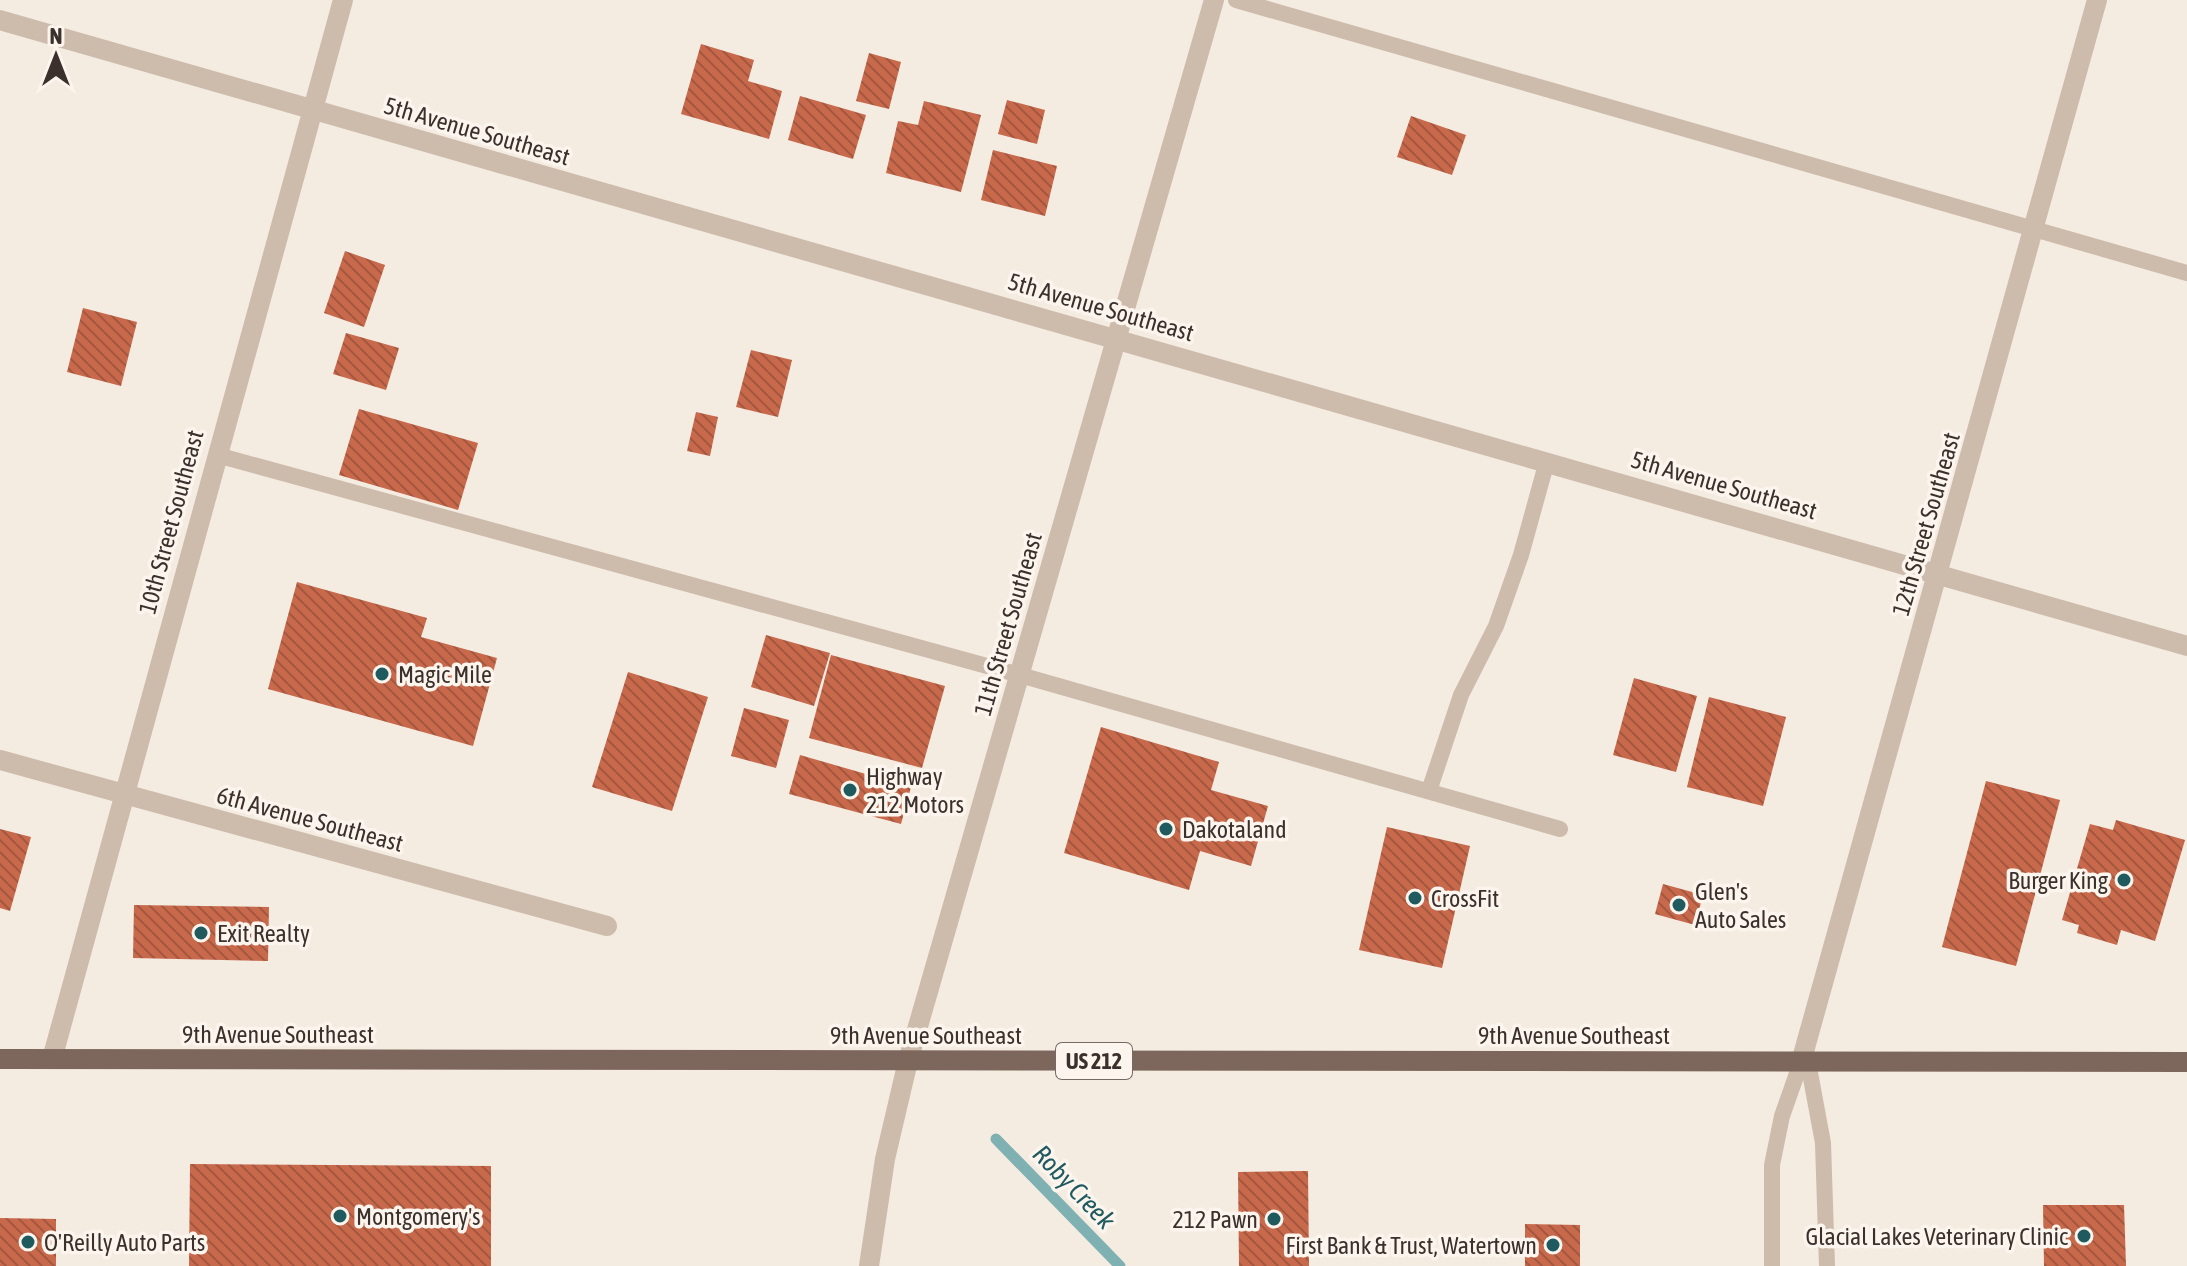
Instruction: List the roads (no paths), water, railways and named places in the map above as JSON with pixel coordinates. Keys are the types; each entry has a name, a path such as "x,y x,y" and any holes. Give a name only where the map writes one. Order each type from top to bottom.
{"main road":[{"name":"9th Avenue Southeast","path":"0,1059 2187,1062"}],"street":[{"name":"10th Street Southeast","path":"52,1059 122,795 343,0"},
{"name":"11th Street Southeast","path":"869,1266 885,1159 908,1061 1214,0"},
{"name":"12th Street Southeast","path":"1804,1062 2097,0"},
{"name":"5th Avenue Southeast","path":"0,20 312,112 1547,461 2187,646"},
{"name":"6th Avenue Southeast","path":"0,760 607,926"}],"lane":[{"path":"1236,0 2187,273"},
{"path":"217,455 1020,675 1560,829"},
{"path":"1429,791 1461,695 1496,626 1521,555 1547,461"},
{"path":"1772,1266 1772,1165 1782,1116 1804,1062"},
{"path":"1804,1062 1823,1143 1827,1266"}],"waterway":[{"name":"Roby Creek","path":"996,1139 1120,1266"}],"place":[{"name":"Magic Mile","path":"382,674"},
{"name":"Highway 212 Motors","path":"850,790"},
{"name":"Dakotaland","path":"1166,829"},
{"name":"Burger King","path":"2124,880"},
{"name":"CrossFit","path":"1415,898"},
{"name":"Glen's Auto Sales","path":"1679,905"},
{"name":"Exit Realty","path":"201,933"},
{"name":"Montgomery's","path":"340,1216"},
{"name":"212 Pawn","path":"1274,1219"},
{"name":"Glacial Lakes Veterinary Clinic","path":"2084,1236"},
{"name":"O'Reilly Auto Parts","path":"28,1242"},
{"name":"First Bank & Trust, Watertown","path":"1553,1245"}]}
